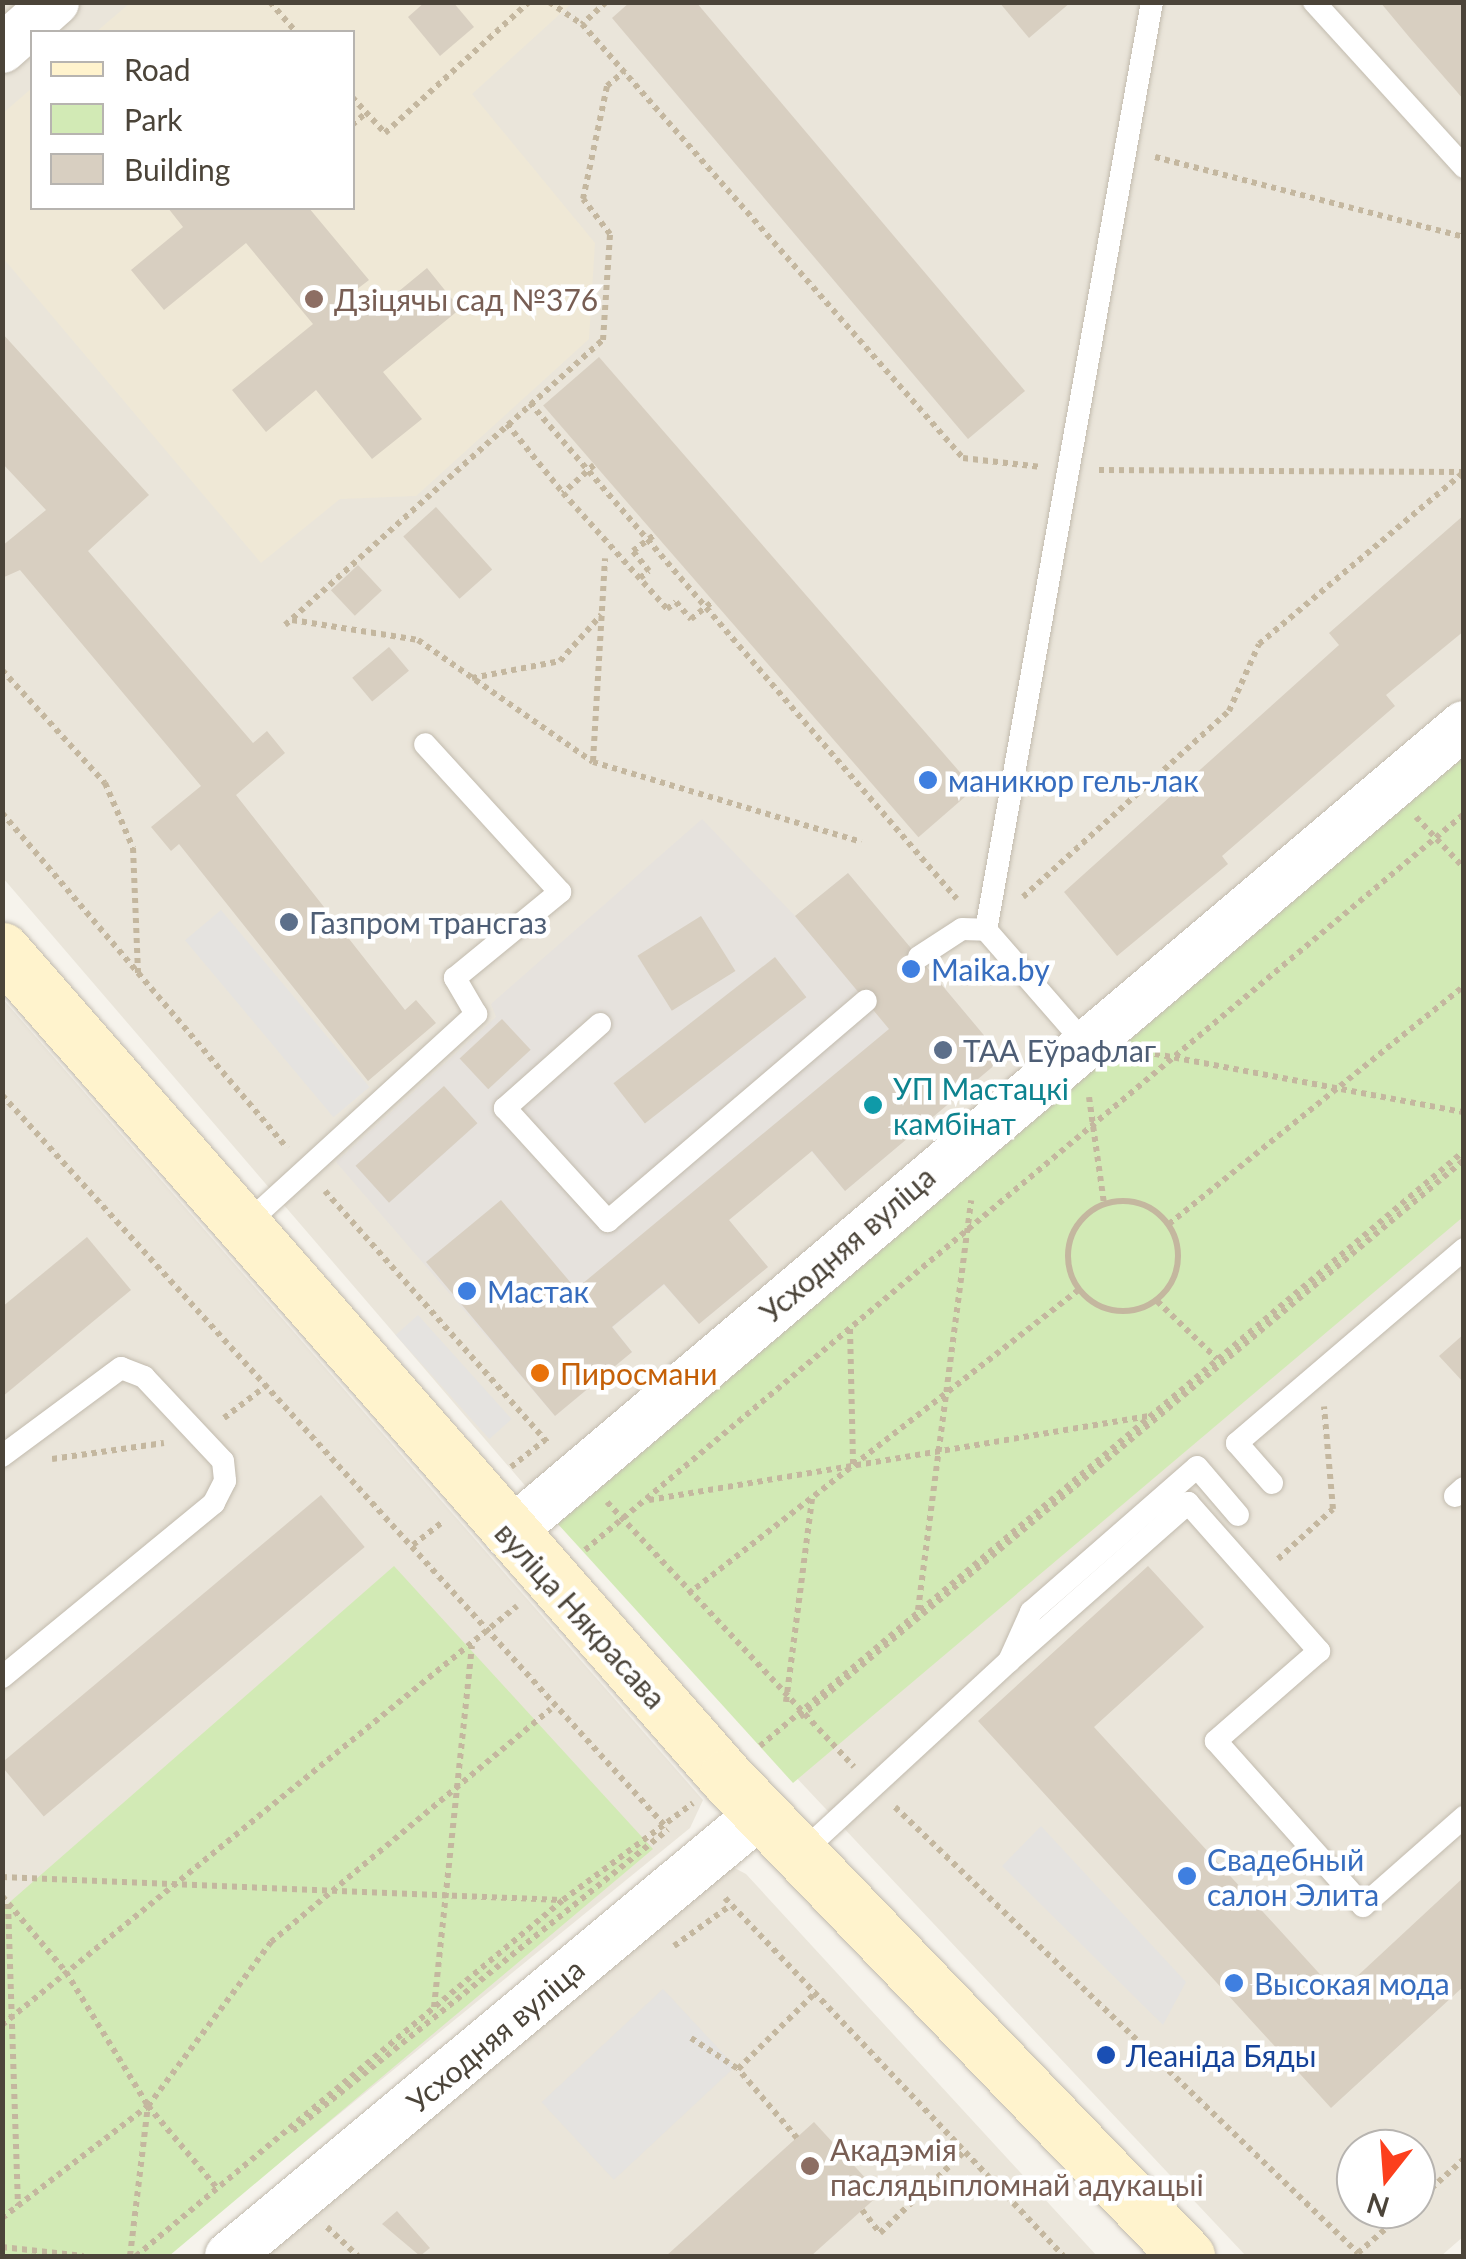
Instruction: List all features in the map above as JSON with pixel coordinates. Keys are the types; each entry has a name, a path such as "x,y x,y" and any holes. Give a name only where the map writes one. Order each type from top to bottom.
{"main road":[{"name":"вуліца Някрасава","path":"2,950 508,1534 800,1854 1187,2256"}],"street":[{"path":"2,50 55,2"},
{"name":"Усходняя вуліца","path":"508,1534 584,1474 1082,1040 1464,725"},
{"name":"Усходняя вуліца","path":"228,2256 762,1813"}],"lane":[{"path":"986,930 1152,2"},
{"path":"1314,2 1464,167"},
{"path":"241,1230 476,1014 455,978 560,892 425,744"},
{"path":"918,957 962,928 986,930 1082,1040"},
{"path":"600,1024 505,1108 608,1220 866,1001"},
{"path":"1272,1483 1236,1443 1464,1249"},
{"path":"2,1456 121,1368 144,1377 222,1462 214,1503 2,1677"},
{"path":"1009,1661 1031,1612 1198,1467 1238,1515"},
{"path":"800,1854 870,1782 1188,1503 1319,1650 1216,1741 1363,1906 1464,1817"}],"path":[{"path":"270,2 294,30"},
{"path":"355,99 384,133 528,2"},
{"path":"548,2 582,24 962,458 1068,470 1463,472"},
{"path":"582,24 606,2"},
{"path":"624,71 607,86 583,199 610,234 603,340 288,622 418,640 593,762 861,842"},
{"path":"355,122 366,112"},
{"path":"1126,150 1464,237"},
{"path":"530,403 650,537 704,608 876,810 986,930 1229,711 1258,644 1463,472"},
{"path":"507,424 667,609 676,602 692,619 712,602"},
{"path":"564,493 590,468"},
{"path":"640,578 649,571 633,550 650,537"},
{"path":"593,762 605,558"},
{"path":"472,678 560,661 602,614"},
{"path":"760,674 768,668"},
{"path":"2,670 105,783 133,848 138,972"},
{"path":"1388,787 1464,868"},
{"path":"876,810 884,803"},
{"path":"2,813 306,1170 545,1440 584,1474 798,1716 1358,2253 1385,2229"},
{"path":"622,1520 1464,814"},
{"path":"1168,1224 1464,986"},
{"path":"1104,1204 1082,1040 1464,1112"},
{"path":"2,1095 490,1629 551,1708 667,1827 1062,2256"},
{"path":"918,1611 980,1128"},
{"path":"798,1716 1464,1152"},
{"path":"798,1716 1150,1415 1464,1160"},
{"path":"1139,1202 1168,1224 1179,1256 1157,1301 1124,1312 1079,1290 1070,1241 1104,1204 1139,1202"},
{"path":"688,1594 1079,1290"},
{"path":"1157,1301 1220,1361"},
{"path":"850,1330 853,1466"},
{"path":"42,1461 198,1438 267,1386"},
{"path":"1256,1579 1334,1509 1324,1406 1338,1394"},
{"path":"646,1501 1150,1415"},
{"path":"510,1467 545,1440"},
{"path":"786,1702 812,1498"},
{"path":"412,1545 441,1523"},
{"path":"2,2024 490,1629"},
{"path":"434,2008 472,1644"},
{"path":"2,2218 148,2106 271,1942 323,1894 551,1708"},
{"path":"136,2256 563,1900 667,1827"},
{"path":"136,2256 667,1827"},
{"path":"2,1877 168,1888 563,1900"},
{"path":"5,1899 66,1972 148,2106 218,2188"},
{"path":"5,1899 18,2206"},
{"path":"738,2069 818,1991"},
{"path":"691,2038 738,2069 797,2138"},
{"path":"136,2256 148,2106"},
{"path":"862,2210 880,2233 965,2152"},
{"path":"1436,2184 1464,2159"},
{"path":"322,2223 358,2256"},
{"path":"2,2247 84,2256"}],"shaded area":[{"path":"2,3 1463,3 1464,2236 1441,2256 1246,2256 558,1524 3,878"},
{"name":"Дзіцячы сад №376","path":"130,3 572,3 472,94 595,243 589,339 416,496 340,499 261,563 3,258 2,114 30,90 30,210 355,210 355,30 98,30"},
{"path":"702,819 795,916 848,873 1003,1058 845,1191 811,1151 729,1220 768,1267 699,1324 664,1285 613,1327 632,1352 555,1416 336,1162 496,1017 491,1004"},
{"path":"221,910 369,1087 333,1117 185,940"},
{"path":"2,998 703,1800 690,1828 165,2256 3,2256"},
{"path":"418,1315 512,1419 489,1439 396,1335"},
{"path":"1041,1826 1186,1982 1163,2025 1002,1866"},
{"path":"723,1862 746,1874 1097,2256 245,2256"},
{"path":"663,1989 735,2067 614,2180 542,2102"}],"green space":[{"path":"1463,758 1463,1217 793,1783 558,1524"},
{"path":"394,1566 653,1849 169,2256 3,2256 3,1908"}],"building":[{"path":"425,2 453,2 474,27 440,56 408,17"},
{"path":"630,2 696,2 1025,391 968,439 612,18"},
{"path":"999,2 1071,2 1029,38"},
{"path":"1380,2 1464,2 1464,100 1410,38"},
{"path":"170,210 311,210 369,280 352,293 370,315 427,268 460,309 383,372 422,419 372,459 316,390 266,432 232,390 313,324 246,243 164,310 131,270 183,227"},
{"path":"2,333 149,495 88,551 253,743 267,731 285,753 236,795 405,1010 416,1000 436,1023 368,1081 179,844 171,851 151,827 201,786 20,570 2,578 2,546 46,510 2,463"},
{"path":"599,357 974,789 918,837 543,406"},
{"path":"436,507 492,569 460,599 403,536"},
{"path":"1464,515 1464,631 1386,695 1395,706 1222,856 1228,864 1117,956 1064,892 1339,645 1329,633"},
{"path":"358,565 382,591 355,616 331,590"},
{"path":"389,647 409,671 372,702 352,678"},
{"name":"УП Мастацкі камбінат","path":"848,873 1003,1058 845,1191 812,1151 729,1220 768,1267 699,1324 664,1284 612,1327 632,1352 555,1416 426,1262 501,1200 576,1289 889,1029 795,916"},
{"path":"701,916 735,971 672,1011 637,956"},
{"path":"775,957 806,997 645,1123 613,1083"},
{"path":"502,1019 531,1050 488,1089 460,1059"},
{"path":"444,1086 477,1123 389,1203 356,1166"},
{"path":"87,1237 131,1290 2,1397 2,1307"},
{"path":"1464,1334 1464,1383 1439,1356"},
{"path":"321,1495 365,1547 44,1816 2,1763"},
{"path":"1148,1566 1204,1627 1094,1727 1338,1994 1464,1877 1464,1986 1331,2108 978,1721"},
{"name":"Акадэмія паслядыпломнай адукацыі","path":"814,2122 880,2194 811,2256 666,2256"},
{"path":"397,2211 430,2248 420,2256 382,2224"}],"place":[{"name":"Дзіцячы сад №376","path":"314,299"},
{"name":"маникюр гель-лак","path":"928,780"},
{"name":"Газпром трансгаз","path":"289,922"},
{"name":"Maika.by","path":"911,969"},
{"name":"ТАА Еўрафлаг","path":"943,1050"},
{"name":"УП Мастацкі камбінат","path":"873,1105"},
{"name":"Мастак","path":"467,1291"},
{"name":"Пиросмани","path":"540,1373"},
{"name":"Свадебный салон Элита","path":"1187,1876"},
{"name":"Высокая мода","path":"1234,1983"},
{"name":"Леаніда Бяды","path":"1106,2055"},
{"name":"Акадэмія паслядыпломнай адукацыі","path":"810,2166"}]}
